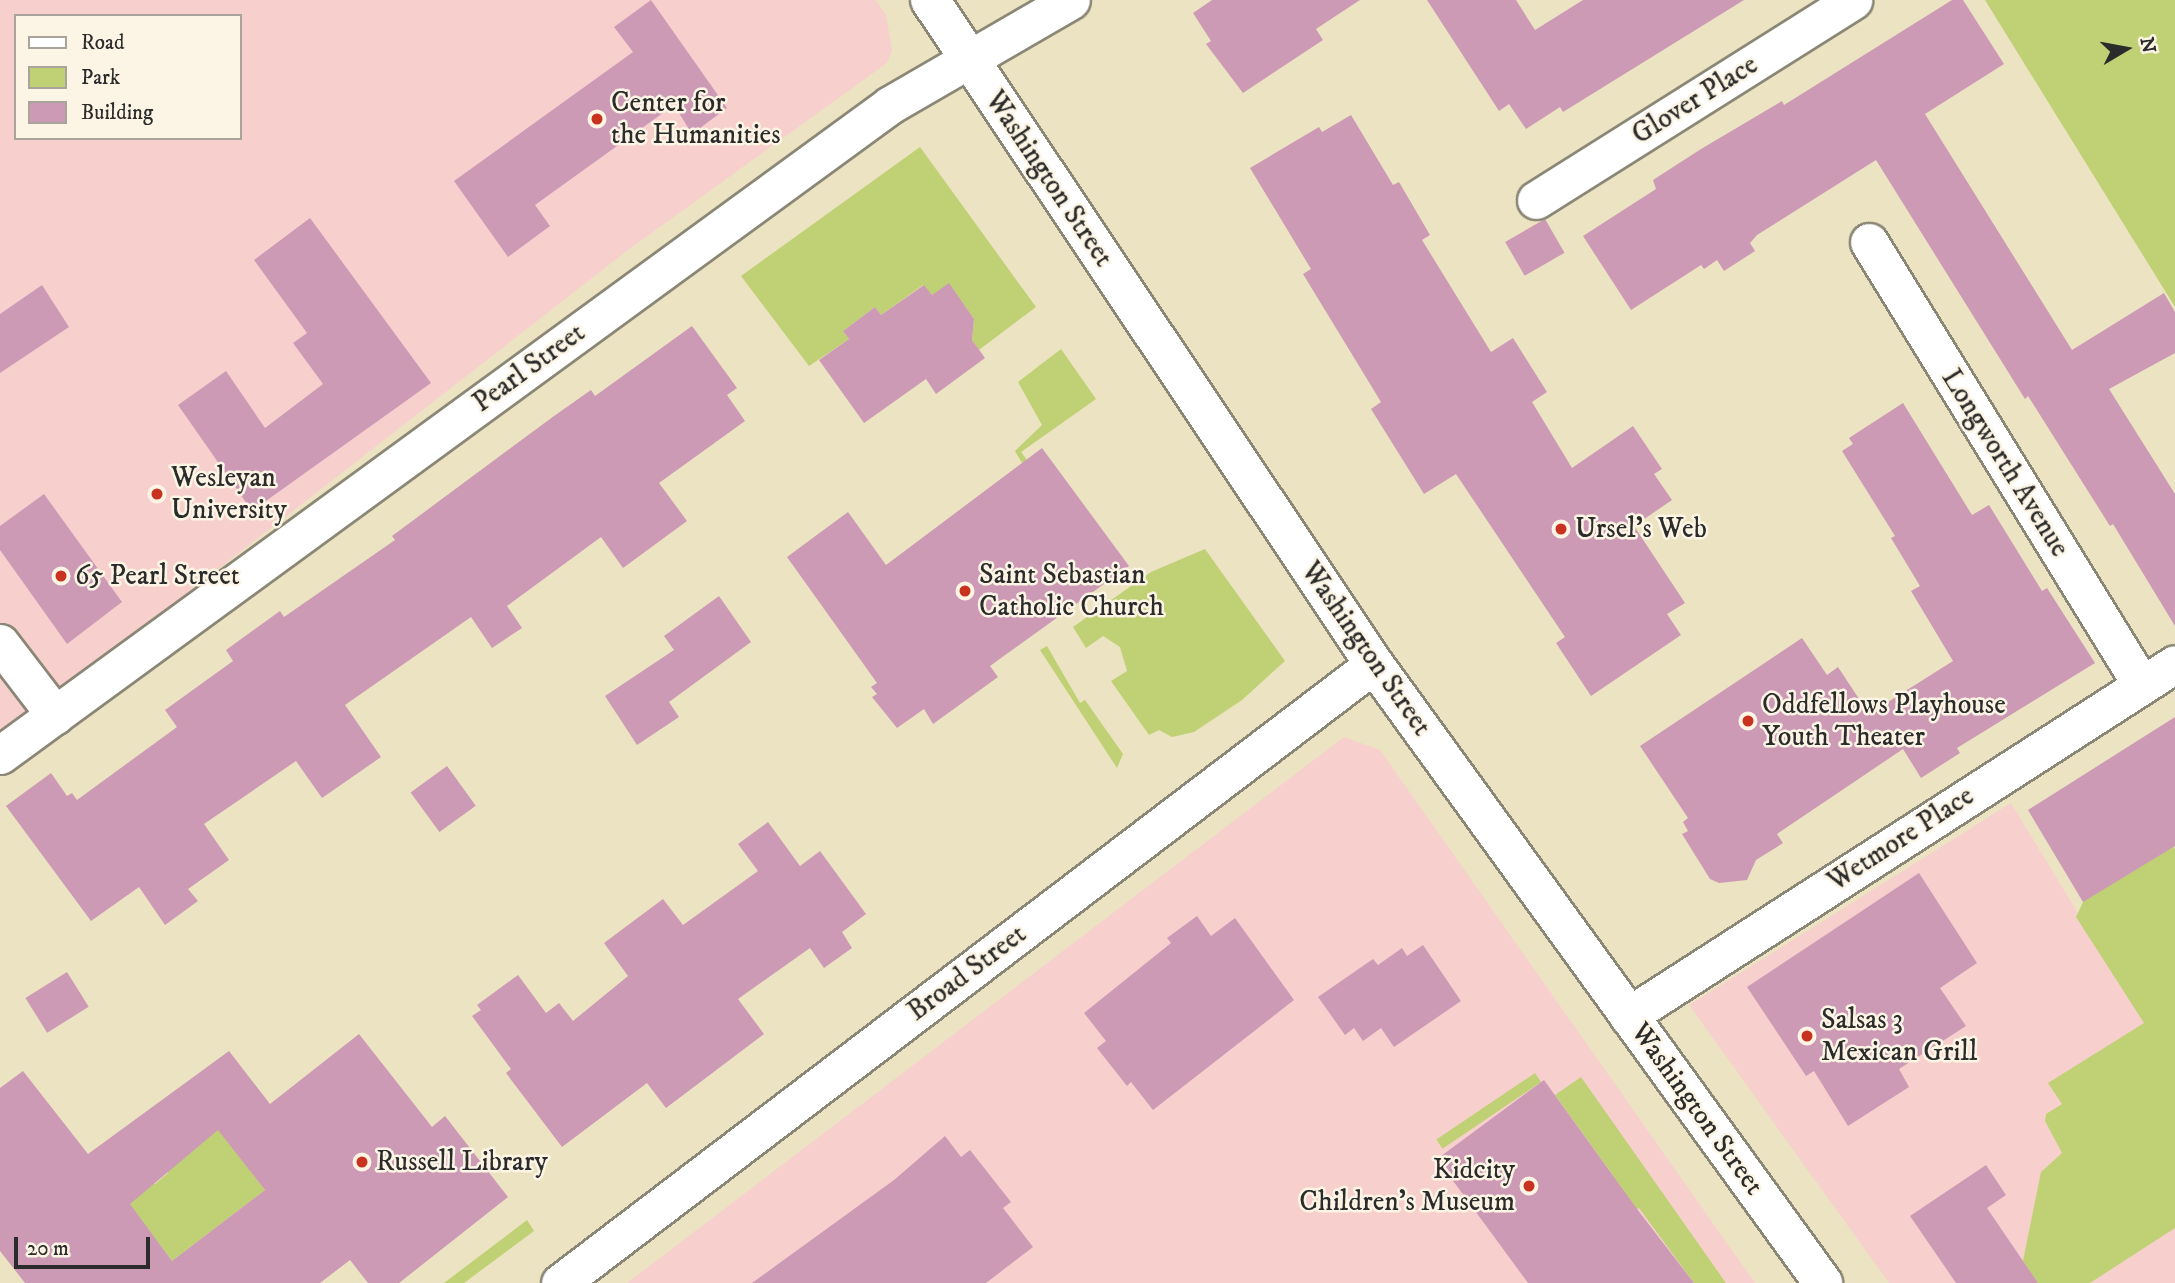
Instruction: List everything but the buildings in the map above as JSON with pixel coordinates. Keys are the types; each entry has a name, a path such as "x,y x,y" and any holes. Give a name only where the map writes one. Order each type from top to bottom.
{"highway":[{"name":"Washington Street","path":"930,0 1374,664 1823,1283"}],"street":[{"name":"Pearl Street","path":"0,755 890,105 1071,0"},
{"name":"Glover Place","path":"1536,200 1853,0"},
{"name":"Longworth Avenue","path":"1869,242 2141,684"},
{"path":"0,643 55,715"},
{"name":"Wetmore Place","path":"1628,1016 2175,663"},
{"name":"Broad Street","path":"560,1283 1374,664"}],"shaded area":[{"name":"Wesleyan University","path":"0,0 876,0 886,15 892,50 887,63 628,250 0,739"},
{"path":"1344,737 1380,750 1755,1283 627,1283"},
{"path":"2011,803 2144,1022 2175,1017 2175,1283 1889,1283 1689,1005"}],"green space":[{"path":"1985,0 2175,0 2175,307"},
{"path":"920,147 1036,307 979,350 972,340 974,319 949,284 932,295 923,285 881,315 875,307 843,331 849,339 809,366 741,276"},
{"path":"1061,349 1096,399 1021,452 1027,460 1022,463 1015,451 1042,425 1018,382"},
{"path":"1205,549 1285,661 1242,700 1194,732 1172,737 1159,730 1149,735 1111,681 1127,671 1120,647 1103,636 1086,648 1073,627 1151,572"},
{"path":"1047,646 1080,703 1085,700 1123,754 1117,768 1040,650"},
{"path":"2136,790 2175,849 2175,1228 2090,1283 2026,1283 2034,1278 2023,1261 2041,1172 2062,1153 2045,1121 2046,1114 2062,1104 2048,1083 2144,1023 2076,917"},
{"path":"1535,1073 1541,1082 1442,1149 1436,1140"},
{"path":"1581,1077 1726,1283 1694,1283 1639,1208 1612,1228 1614,1177 1555,1095"},
{"path":"214,1123 265,1190 172,1261 124,1197 145,1181 155,1184"},
{"path":"527,1220 534,1231 464,1283 444,1283"}],"place":[{"name":"Center for the Humanities","path":"597,119"},
{"name":"Wesleyan University","path":"157,494"},
{"name":"Ursel's Web","path":"1561,529"},
{"name":"65 Pearl Street","path":"61,576"},
{"name":"Saint Sebastian Catholic Church","path":"965,591"},
{"name":"Oddfellows Playhouse Youth Theater","path":"1748,721"},
{"name":"Salsas 3 Mexican Grill","path":"1807,1036"},
{"name":"Russell Library","path":"362,1162"},
{"name":"Kidcity Children's Museum","path":"1529,1186"}]}
